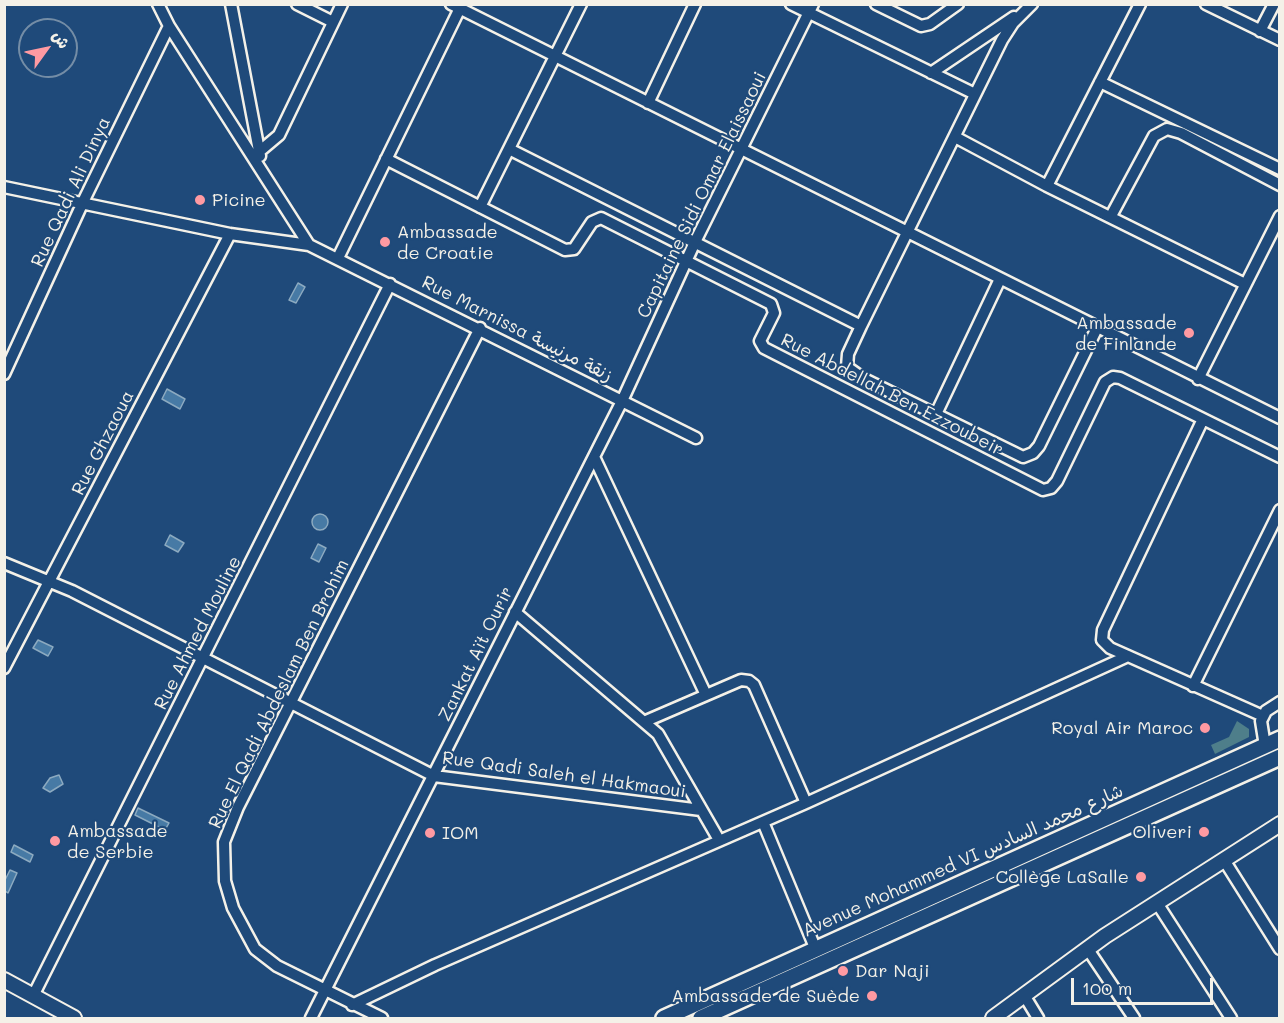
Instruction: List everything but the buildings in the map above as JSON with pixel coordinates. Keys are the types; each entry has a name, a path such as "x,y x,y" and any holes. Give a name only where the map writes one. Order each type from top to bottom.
{"main road":[{"name":"Avenue Mohammed VI شارع محمد السادس","path":"664,1018 1280,739"},
{"name":"Avenue Mohammed VI شارع محمد السادس","path":"700,1018 1280,756"},
{"path":"993,1018 1280,824"},
{"path":"1225,862 1280,830"},
{"path":"4,980 74,1018"},
{"path":"1004,1018 1025,998"}],"street":[{"path":"158,4 169,26 309,245"},
{"path":"231,4 260,151 259,165"},
{"path":"297,4 333,22"},
{"path":"260,151 279,135 342,4"},
{"path":"480,207 581,4"},
{"path":"648,103 695,4"},
{"path":"790,4 811,9 975,94"},
{"path":"876,4 921,26 930,24 958,4"},
{"path":"931,73 1032,4"},
{"name":"Rue Abdellah Ben Ezzoubeir","path":"1032,4 1007,32 975,94 861,326 848,354 847,367 852,373 1023,456 1033,453 1097,328"},
{"path":"1047,186 1140,4"},
{"path":"1206,4 1280,40"},
{"path":"1260,31 1274,4"},
{"path":"338,258 458,6 1280,418"},
{"name":"Capitaine Sidi Omar Elaissaoui","path":"622,401 695,242 811,9"},
{"name":"Rue Qadi Ali Dinya","path":"4,374 83,202 169,26"},
{"path":"1100,82 1280,169"},
{"path":"1111,216 1154,136 1167,129 1181,132 1280,185"},
{"path":"955,137 1047,186 1245,284"},
{"path":"509,149 861,326"},
{"name":"Rue Abdellah Ben Ezzoubeir","path":"386,159 570,251 578,245 592,222 601,218 771,304 774,313 760,341 764,348 1043,490 1051,488 1057,482 1105,382 1113,377 1120,378 1203,419"},
{"name":"Rue Marnissa زنقة مرنيسة","path":"4,187 230,234 309,245 480,328 696,438"},
{"path":"1198,378 1280,216"},
{"name":"Rue Ghzaoua","path":"4,668 230,234"},
{"path":"936,414 1000,279"},
{"name":"Rue Ahmed Mouline","path":"33,996 390,284"},
{"name":"Rue El Qadi Abdeslam Ben Brohim","path":"382,1018 277,966 255,949 240,926 225,881 224,842 228,828 480,328"},
{"name":"Zankat Aït Ourir","path":"311,1018 622,401"},
{"path":"1263,716 1106,646 1102,633 1203,419 1280,457"},
{"path":"594,457 706,695"},
{"path":"1193,686 1280,510"},
{"name":"Rue Qadi Saleh el Hakmaoui","path":"4,563 51,580 434,776 701,810"},
{"path":"515,612 646,721 672,753 719,840"},
{"path":"352,1005 806,803 1128,656"},
{"path":"646,721 741,681 749,681 806,803"},
{"path":"1265,746 1260,727 1263,716 1270,707 1280,702"},
{"path":"763,822 816,950"},
{"path":"1225,862 1280,949"},
{"path":"1158,905 1231,1018"},
{"path":"1089,951 1134,1018"},
{"path":"1025,998 1038,1018"}],"green space":[{"path":"1237,721 1249,729 1249,737 1215,754 1211,745 1229,737"}],"water":[{"path":"298,283 305,287 296,303 289,300"},
{"path":"167,389 185,399 180,409 162,399"},
{"path":"320,514 328,522 320,530 312,522"},
{"path":"170,535 184,543 178,552 165,545"},
{"path":"318,544 326,548 319,562 311,558"},
{"path":"38,640 53,647 48,656 33,648"},
{"path":"59,775 63,784 50,792 43,788 50,778"},
{"path":"138,808 169,823 165,830 135,815"},
{"path":"14,845 33,855 30,862 11,852"},
{"path":"10,870 17,873 8,893 5,891 5,880"}],"place":[{"name":"Picine","path":"200,200"},
{"name":"Ambassade de Croatie","path":"385,242"},
{"name":"Ambassade de Finlande","path":"1189,333"},
{"name":"Royal Air Maroc","path":"1205,728"},
{"name":"Oliveri","path":"1204,832"},
{"name":"IOM","path":"430,833"},
{"name":"Ambassade de Serbie","path":"55,841"},
{"name":"Collège LaSalle","path":"1141,877"},
{"name":"Dar Naji","path":"843,971"},
{"name":"Ambassade de Suède","path":"872,996"}]}
